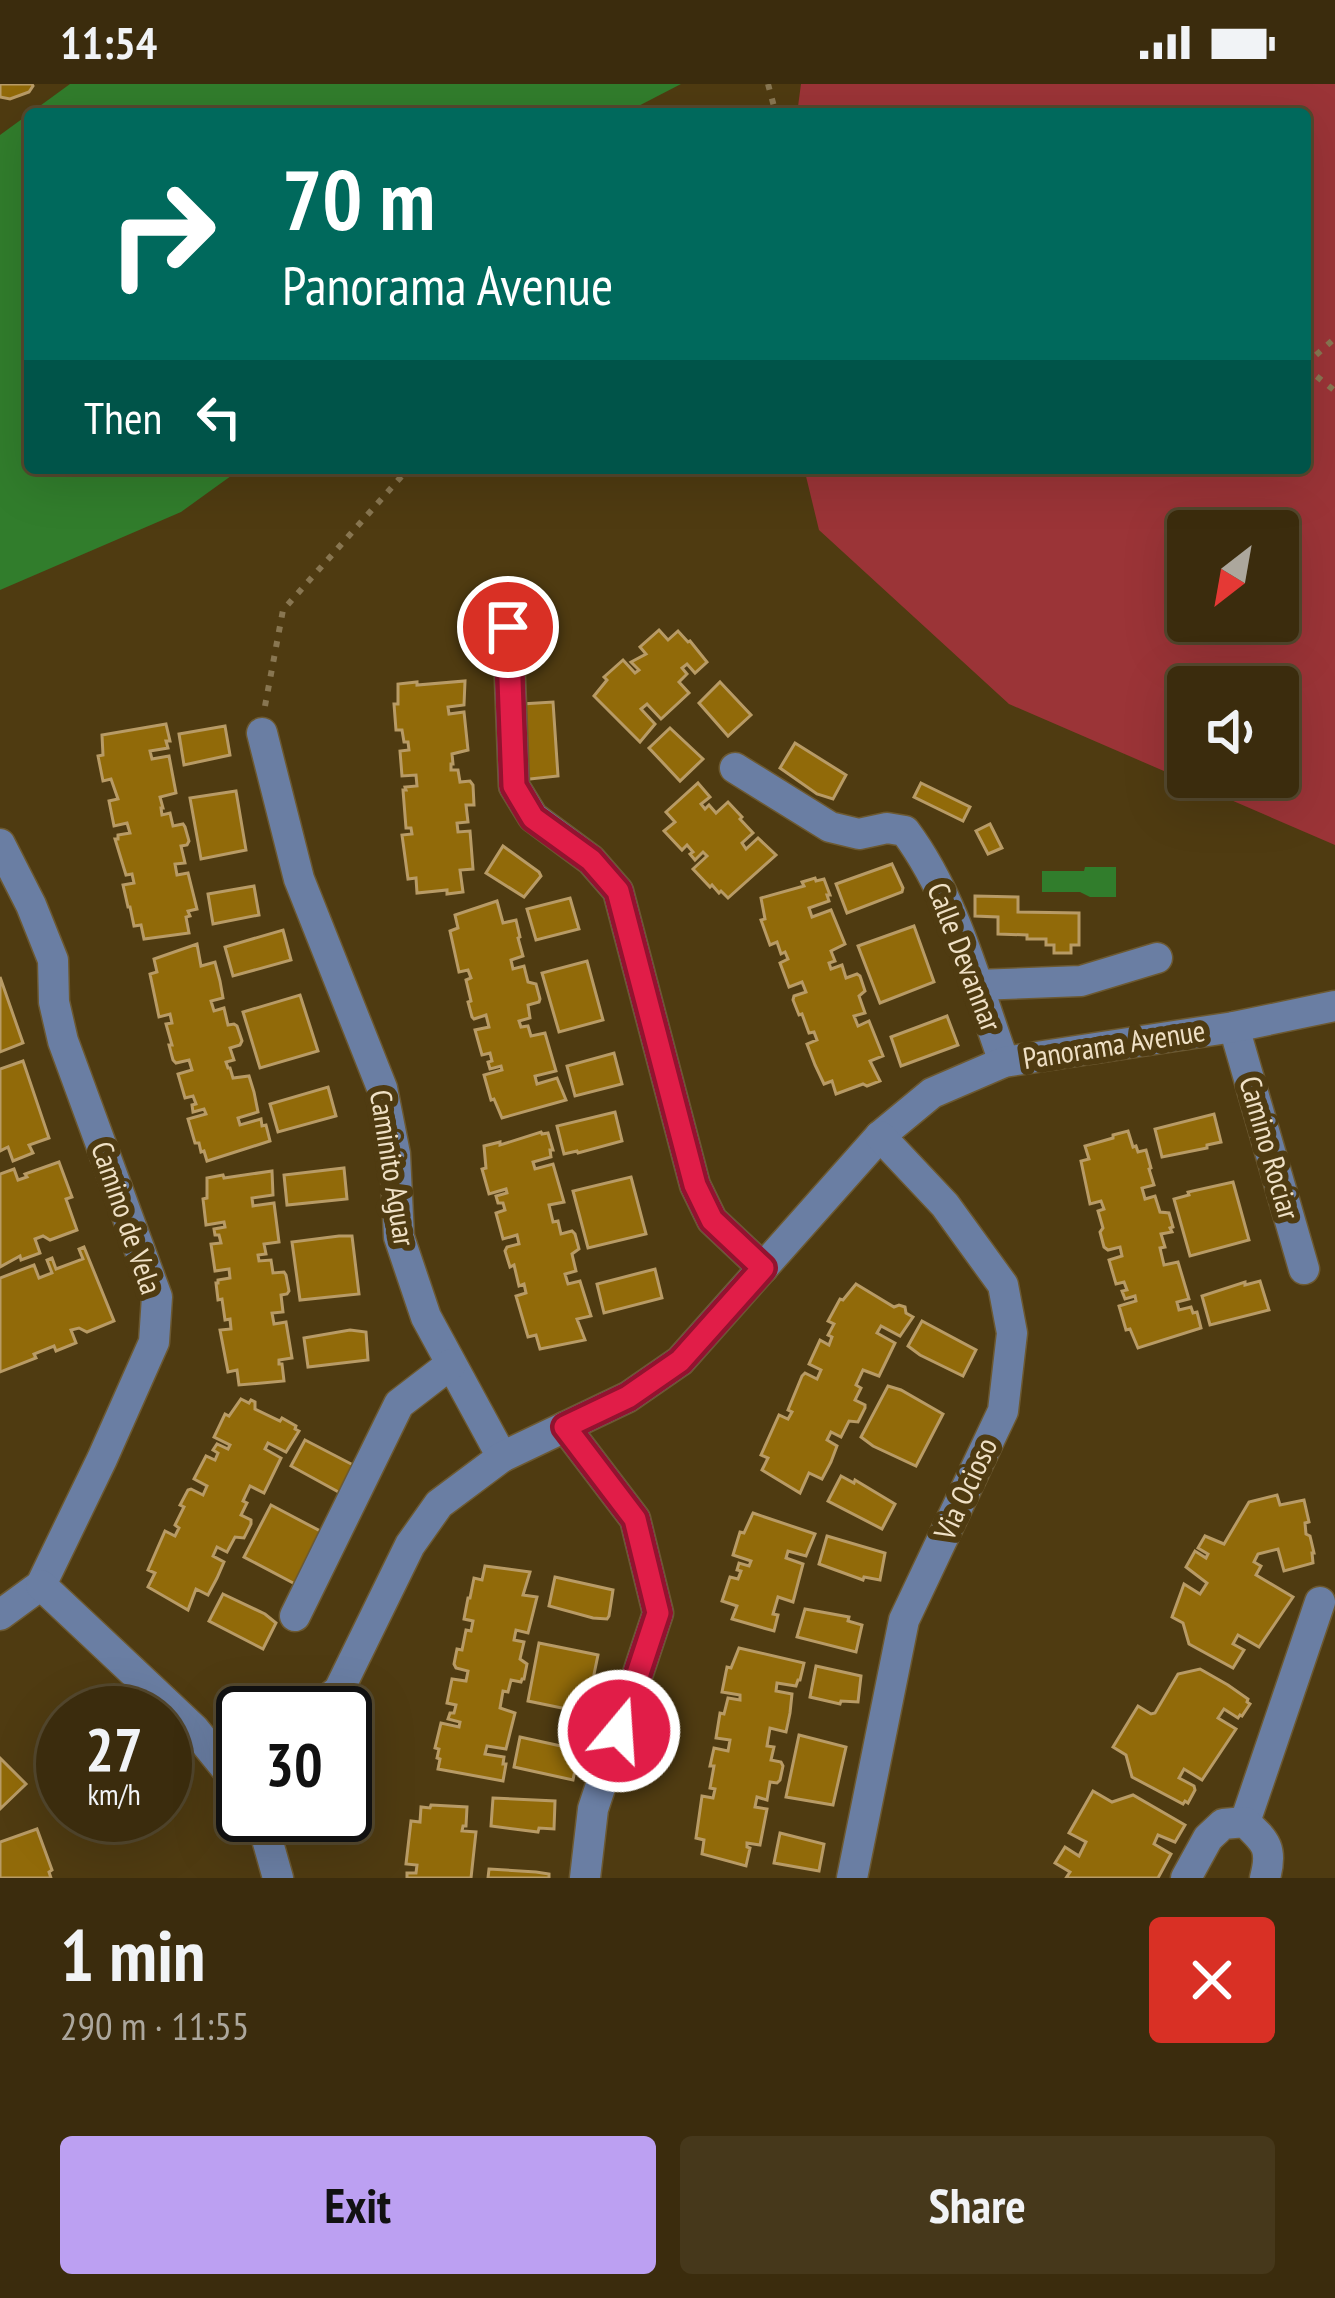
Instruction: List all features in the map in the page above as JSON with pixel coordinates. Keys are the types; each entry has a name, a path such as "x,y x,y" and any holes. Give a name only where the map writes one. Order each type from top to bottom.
{"street":[{"path":"508,627 514,786 533,818 591,860 618,891 695,1185 712,1220 763,1268"},
{"name":"Caminito Aguar","path":"262,734 299,879 382,1088 395,1154 399,1237 426,1317 502,1456"},
{"name":"Calle Devannar","path":"735,768 830,827 859,835 887,828 905,832 945,899 1004,1062"},
{"name":"Camino de Vela","path":"0,844 53,960 54,1002 63,1041 157,1297 154,1342 41,1586"},
{"path":"976,985 1081,981 1157,958"},
{"name":"Panorama Avenue","path":"341,1686 410,1546 439,1504 502,1456 628,1397 680,1361 880,1136 932,1093 1004,1062 1234,1027 1335,1006"},
{"name":"Camino Rociar","path":"1234,1027 1304,1269"},
{"name":"Via Ocioso","path":"853,1878 904,1620 1003,1411 1012,1333 1003,1285 945,1205 880,1136"},
{"path":"295,1616 399,1404 452,1364"},
{"path":"565,1427 635,1519 658,1613 593,1809 585,1878"},
{"path":"0,1615 41,1586 216,1753"},
{"path":"1245,1822 1321,1602"},
{"path":"1186,1878 1208,1838 1223,1824 1245,1822 1264,1840 1270,1859 1264,1878"},
{"path":"268,1842 278,1878"}],"path":[{"path":"1311,359 1335,338"},
{"path":"1311,371 1335,392"},
{"path":"262,734 283,610 404,474"}],"shaded area":[{"path":"70,84 681,84 635,108 37,108"},
{"path":"801,84 1335,84 1335,845 1226,798 1299,798 1299,666 1167,666 1167,772 1009,704 819,530 805,474 1311,474 1311,108 798,108"},
{"path":"24,118 24,474 234,474 181,512 0,590 0,135"},
{"path":"1085,867 1116,867 1116,897 1042,892 1042,871 1084,871"}],"building":[{"path":"0,84 33,86 10,99 0,97"},
{"path":"659,630 668,640 678,631 707,662 695,673 687,664 682,668 687,674 679,682 689,693 661,719 647,704 641,709 655,724 640,742 594,696 607,680 604,677 623,660 635,673 639,670 631,662 646,654 640,647"},
{"path":"465,681 464,705 448,707 449,714 464,712 468,750 452,754 451,770 458,770 460,782 473,785 474,805 466,805 468,822 457,823 458,832 470,831 473,869 460,870 463,892 417,893 416,878 408,879 402,835 412,834 406,828 403,790 417,786 416,775 402,776 400,751 409,750 402,730 396,730 398,684"},
{"path":"720,682 751,715 728,736 699,703"},
{"path":"553,702 558,776 530,779 522,704"},
{"path":"166,724 168,748 150,751 152,759 169,756 176,793 160,797 162,815 170,813 173,826 185,827 189,841 181,846 185,863 175,864 177,875 188,873 197,909 188,911 186,917 189,933 144,939 141,925 134,926 123,885 134,883 132,874 126,875 115,839 130,833 127,823 114,826 109,801 118,799 111,779 103,781 98,756 103,755 102,735"},
{"path":"225,726 230,755 184,765 179,734"},
{"path":"670,728 703,759 680,781 649,748"},
{"path":"795,743 846,775 833,799 817,794 780,768"},
{"path":"698,783 710,797 701,804 705,809 709,805 716,813 728,802 742,817 753,833 742,843 746,849 758,838 776,855 728,898 693,869 707,856 703,852 695,860 687,845 682,850 664,831 675,822 666,812"},
{"path":"921,783 970,807 963,821 914,797"},
{"path":"236,791 246,850 201,859 190,798"},
{"path":"990,824 1002,848 988,854 976,831"},
{"path":"503,846 541,876 524,897 486,873"},
{"path":"892,864 902,892 847,913 836,884"},
{"path":"824,879 830,895 829,901 809,908 812,917 831,910 845,944 831,951 835,961 829,963 831,969 842,965 846,978 860,976 865,991 859,996 865,1013 854,1016 858,1026 869,1021 883,1056 870,1061 880,1081 836,1094 832,1081 824,1084 815,1065 807,1044 817,1040 793,1000 806,992 802,982 789,987 780,963 788,959 777,942 770,945 761,920 765,919 761,898 804,886 802,882"},
{"path":"254,886 259,915 213,924 208,894"},
{"path":"975,896 1018,897 1018,912 1079,913 1079,945 1071,945 1071,953 1054,953 1054,945 1046,945 1046,939 998,934 998,917 975,916"},
{"path":"570,898 579,929 536,940 527,909"},
{"path":"497,901 503,923 516,920 520,937 523,956 511,960 513,969 524,966 540,999 528,1005 530,1018 519,1021 521,1027 528,1026 531,1036 545,1033 556,1071 535,1076 537,1084 557,1078 566,1100 502,1118 484,1075 502,1070 501,1066 490,1069 490,1053 482,1055 475,1030 489,1027 486,1015 472,1017 466,980 471,978 468,970 459,972 450,931 458,928 455,915"},
{"path":"914,926 934,982 880,1003 858,946"},
{"path":"283,930 291,960 233,976 225,947"},
{"path":"197,944 201,966 215,962 220,981 223,998 211,1001 214,1011 224,1008 228,1025 237,1026 242,1041 230,1048 234,1060 226,1062 233,1078 249,1076 258,1112 238,1118 240,1125 261,1119 270,1141 207,1161 188,1119 206,1114 204,1109 193,1112 193,1096 185,1098 178,1074 192,1070 189,1060 173,1060 166,1024 172,1023 170,1014 159,1017 150,974 157,972 154,959"},
{"path":"587,961 603,1020 559,1032 542,973"},
{"path":"0,977 23,1043 0,1052"},
{"path":"300,995 318,1051 260,1068 243,1012"},
{"path":"947,1016 958,1045 901,1066 891,1037"},
{"path":"614,1053 622,1084 575,1096 567,1066"},
{"path":"23,1061 49,1138 29,1145 33,1153 13,1161 8,1147 0,1151 0,1069"},
{"path":"328,1087 336,1116 278,1132 270,1104"},
{"path":"615,1112 622,1141 564,1154 557,1126"},
{"path":"1214,1114 1221,1142 1162,1157 1155,1129"},
{"path":"1128,1131 1133,1147 1138,1152 1146,1150 1151,1168 1154,1185 1142,1188 1145,1199 1155,1196 1160,1212 1169,1213 1173,1227 1172,1232 1161,1234 1165,1247 1160,1248 1164,1265 1178,1262 1189,1299 1177,1302 1179,1310 1191,1307 1201,1328 1138,1348 1119,1306 1136,1301 1135,1296 1125,1299 1124,1282 1116,1284 1109,1260 1122,1256 1120,1247 1104,1247 1098,1211 1104,1209 1101,1201 1090,1204 1081,1161 1089,1159 1085,1146"},
{"path":"548,1133 553,1150 551,1157 533,1162 535,1169 553,1164 564,1202 549,1205 553,1222 558,1221 561,1234 575,1234 579,1249 572,1254 576,1271 565,1274 568,1284 580,1281 591,1316 577,1319 585,1340 540,1349 536,1335 528,1337 516,1296 526,1293 524,1284 519,1286 505,1251 519,1244 517,1235 503,1239 496,1213 505,1210 496,1196 507,1193 506,1189 489,1194 482,1169 486,1168 484,1146"},
{"path":"59,1162 72,1197 66,1199 77,1230 50,1240 35,1239 40,1253 21,1260 20,1256 0,1267 0,1174 14,1169 18,1180"},
{"path":"344,1168 347,1199 287,1205 284,1175"},
{"path":"272,1171 273,1195 252,1198 253,1206 274,1203 279,1242 264,1244 266,1254 258,1255 259,1261 271,1260 273,1273 286,1275 289,1291 281,1295 283,1312 272,1313 274,1324 286,1322 292,1358 279,1360 284,1381 239,1385 237,1370 228,1372 220,1330 231,1329 216,1283 230,1278 229,1269 215,1271 211,1244 221,1243 214,1229 225,1227 224,1222 206,1225 203,1199 207,1198 207,1178"},
{"path":"631,1177 646,1234 588,1248 573,1191"},
{"path":"1233,1182 1249,1240 1190,1256 1174,1199"},
{"path":"352,1236 359,1294 300,1300 292,1242"},
{"path":"84,1247 114,1321 87,1332 71,1330 76,1343 56,1351 54,1346 0,1372 0,1278 34,1265 39,1278 52,1273 47,1260 52,1258 56,1269 83,1259 79,1249"},
{"path":"655,1269 662,1298 604,1313 597,1284"},
{"path":"1260,1281 1269,1310 1210,1325 1202,1296"},
{"path":"856,1284 894,1307 905,1307 913,1317 900,1336 881,1326 877,1333 895,1343 879,1376 863,1370 856,1385 861,1388 855,1400 865,1408 858,1422 849,1421 841,1437 831,1432 827,1440 837,1446 831,1462 822,1479 809,1473 800,1493 762,1470 768,1458 761,1455 779,1415 788,1419 792,1412 788,1410 802,1376 817,1379 821,1370 809,1364 820,1340 829,1345 834,1324 828,1321 840,1299"},
{"path":"922,1321 976,1350 963,1376 908,1346"},
{"path":"366,1332 368,1360 308,1367 304,1338"},
{"path":"888,1386 943,1414 916,1466 861,1437"},
{"path":"241,1399 255,1402 255,1409 282,1418 299,1431 286,1452 268,1443 265,1449 281,1458 264,1493 250,1486 243,1501 247,1503 241,1515 251,1524 244,1538 235,1537 227,1552 217,1547 213,1556 224,1562 217,1578 208,1595 196,1589 188,1610 148,1587 155,1573 148,1570 165,1531 175,1536 179,1528 175,1525 188,1490 203,1495 207,1486 194,1479 206,1456 215,1460 217,1444 228,1449 230,1445 214,1437 225,1414 229,1416"},
{"path":"305,1440 359,1468 344,1495 291,1466"},
{"path":"841,1476 895,1504 882,1529 828,1501"},
{"path":"1277,1495 1280,1505 1304,1500 1313,1563 1284,1571 1278,1549 1258,1554 1254,1562 1261,1566 1256,1575 1293,1597 1259,1647 1238,1635 1233,1644 1244,1650 1233,1668 1189,1644 1183,1623 1172,1617 1184,1584 1200,1594 1207,1583 1186,1567 1195,1551 1206,1558 1208,1554 1198,1548 1205,1536 1224,1544 1249,1502"},
{"path":"271,1505 324,1533 297,1585 244,1557"},
{"path":"753,1513 815,1534 806,1556 788,1551 786,1558 803,1564 793,1602 778,1597 774,1631 732,1619 737,1606 722,1601 730,1577 738,1579 739,1563 749,1566 751,1561 733,1555"},
{"path":"827,1536 885,1553 880,1580 863,1580 819,1564"},
{"path":"485,1566 530,1572 523,1595 537,1597 528,1633 516,1630 514,1640 524,1642 520,1659 527,1664 524,1679 511,1680 508,1692 503,1691 500,1708 515,1713 506,1749 487,1746 485,1754 504,1757 503,1781 438,1769 439,1749 435,1748 441,1723 459,1727 460,1722 448,1719 456,1705 447,1703 452,1679 466,1681 468,1671 454,1664 466,1630 471,1631 473,1621 464,1619 474,1578 482,1580"},
{"path":"555,1577 613,1590 607,1619 549,1606"},
{"path":"223,1594 276,1623 263,1649 209,1621"},
{"path":"805,1609 849,1617 848,1621 862,1625 856,1652 797,1637"},
{"path":"539,1643 598,1655 586,1713 528,1701"},
{"path":"739,1648 804,1663 796,1686 777,1683 776,1691 792,1694 790,1713 786,1732 770,1728 767,1746 774,1747 771,1760 783,1766 780,1780 770,1782 767,1800 757,1797 755,1807 767,1809 760,1845 747,1843 746,1866 702,1854 704,1840 696,1838 702,1796 713,1798 715,1789 710,1788 714,1748 728,1751 730,1740 716,1738 720,1713 724,1714 728,1698 740,1700 740,1695 722,1692 727,1667 731,1668"},
{"path":"816,1666 861,1676 858,1702 840,1704 810,1697"},
{"path":"1200,1669 1250,1704 1238,1718 1224,1709 1218,1718 1236,1729 1202,1780 1184,1769 1179,1778 1195,1790 1183,1804 1132,1777 1126,1755 1113,1747 1138,1706 1155,1713 1178,1674"},
{"path":"799,1735 846,1747 833,1805 786,1797"},
{"path":"520,1737 579,1750 573,1780 514,1767"},
{"path":"0,1758 26,1784 0,1809"},
{"path":"1093,1791 1112,1802 1133,1795 1185,1825 1175,1842 1158,1835 1154,1844 1171,1854 1158,1878 1066,1878 1070,1872 1055,1863 1065,1847 1079,1856 1086,1842 1069,1833"},
{"path":"493,1798 555,1801 554,1829 539,1828 538,1832 491,1826"},
{"path":"421,1807 467,1807 462,1831 476,1832 471,1878 407,1878 407,1873 416,1873 417,1865 406,1864 411,1821 420,1822"},
{"path":"36,1829 36,1842 42,1842 51,1878 0,1878 0,1842"},
{"path":"780,1833 824,1844 819,1871 774,1863"},
{"path":"489,1869 536,1872 549,1874 549,1878 488,1878"}],"route":[{"path":"508,627 514,786 533,818 591,860 618,891 695,1185 712,1220 763,1268 680,1361 628,1397 565,1427 635,1519 658,1613 619,1731"}]}
